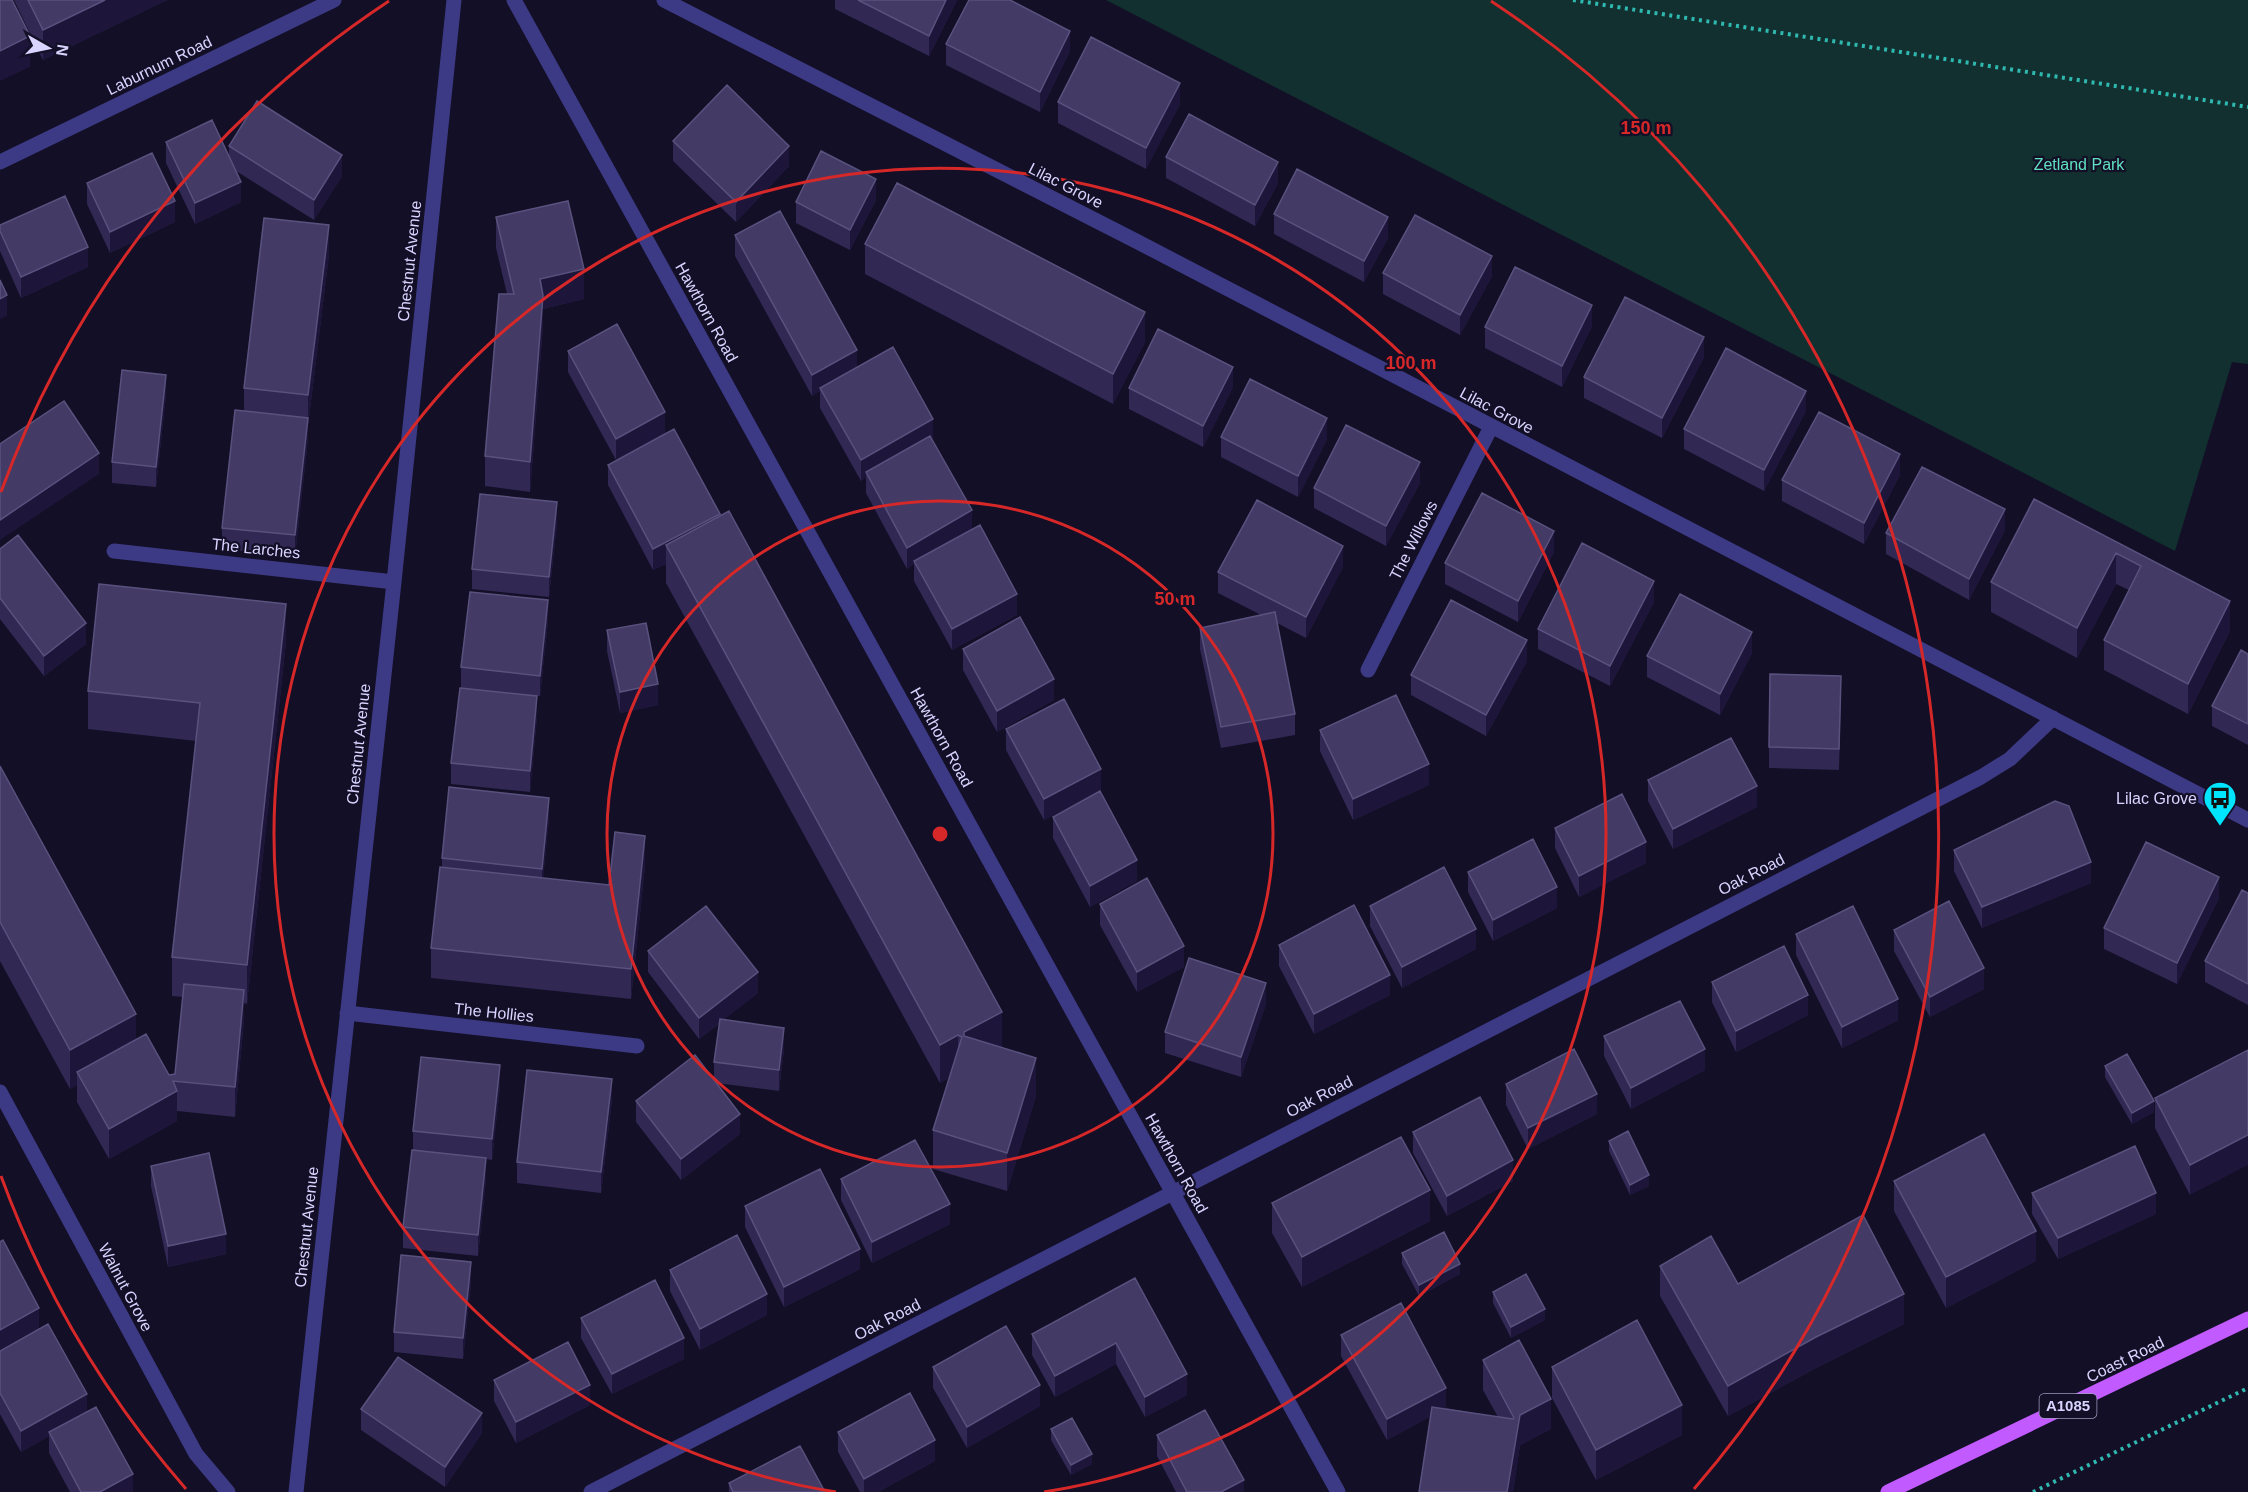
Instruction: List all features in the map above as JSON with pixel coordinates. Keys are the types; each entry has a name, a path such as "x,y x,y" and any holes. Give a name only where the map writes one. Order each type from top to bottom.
{"main road":[{"name":"Coast Road","path":"1888,1492 2248,1319"}],"street":[{"name":"Laburnum Road","path":"0,162 334,0"},
{"name":"Chestnut Avenue","path":"296,1492 454,0"},
{"name":"Hawthorn Road","path":"514,0 1338,1492"},
{"name":"Lilac Grove","path":"664,0 1136,241 2248,820"},
{"name":"The Willows","path":"1368,670 1491,427"},
{"name":"The Larches","path":"114,550 394,582"},
{"name":"Oak Road","path":"591,1492 1172,1191 1981,777 2010,759 2053,718"},
{"name":"The Hollies","path":"347,1013 637,1046"},
{"name":"Walnut Grove","path":"0,1092 196,1454 228,1492"}],"path":[{"path":"1573,0 2248,107"},
{"path":"2033,1492 2248,1388"}],"green space":[{"name":"Zetland Park","path":"1106,0 2248,0 2248,364 2232,362 2175,551"}],"building":[{"path":"0,0 12,0 30,36 0,51"},
{"path":"28,0 105,0 43,30"},
{"path":"858,0 946,0 929,36"},
{"path":"969,0 1010,0 1070,31 1040,92 946,44"},
{"path":"1091,37 1180,83 1146,148 1058,102"},
{"path":"727,85 789,146 736,202 673,141"},
{"path":"257,101 342,155 314,200 229,146"},
{"path":"1189,114 1278,162 1255,205 1166,157"},
{"path":"212,120 241,182 195,203 166,142"},
{"path":"821,151 876,179 850,230 796,202"},
{"path":"152,153 175,201 110,232 87,183"},
{"path":"1297,169 1388,217 1364,261 1274,214"},
{"path":"897,183 1145,312 1113,374 865,244"},
{"path":"65,196 88,247 21,277 0,231 0,225"},
{"path":"568,201 584,269 540,279 543,295 530,462 485,456 499,294 514,294 496,217"},
{"path":"780,211 857,350 812,375 735,235"},
{"path":"1415,215 1492,256 1460,315 1383,273"},
{"path":"264,218 329,225 308,395 244,388"},
{"path":"1515,267 1592,305 1562,366 1485,327"},
{"path":"0,280 7,295 0,299"},
{"path":"1625,297 1704,337 1662,418 1584,377"},
{"path":"617,324 665,412 616,439 568,351"},
{"path":"1158,329 1233,367 1203,426 1129,388"},
{"path":"893,347 933,419 861,460 820,388"},
{"path":"1726,348 1806,391 1764,470 1684,429"},
{"path":"122,370 166,375 156,467 112,462"},
{"path":"1250,379 1327,418 1298,476 1221,437"},
{"path":"64,401 99,453 0,520 0,444"},
{"path":"235,410 308,418 295,535 222,528"},
{"path":"1819,412 1900,454 1864,523 1782,480"},
{"path":"1346,425 1420,462 1386,526 1314,488"},
{"path":"674,429 720,514 653,549 608,465"},
{"path":"930,436 972,510 907,548 866,472"},
{"path":"1922,467 2005,509 1969,579 1886,533"},
{"path":"1482,493 1554,531 1518,601 1445,563"},
{"path":"480,494 557,502 549,577 472,569"},
{"path":"2034,499 2230,601 2188,684 2104,640 2141,566 2116,553 2077,628 1991,582"},
{"path":"1257,500 1343,546 1306,617 1218,572"},
{"path":"729,511 1002,1012 964,1032 964,1036 1036,1058 1007,1153 933,1130 962,1037 958,1035 940,1045 666,545"},
{"path":"980,525 1017,594 952,629 914,561"},
{"path":"18,535 86,623 44,656 0,598 0,549"},
{"path":"1582,543 1654,581 1610,666 1538,629"},
{"path":"99,584 286,604 247,965 172,957 200,703 88,691"},
{"path":"470,592 548,600 540,676 461,667"},
{"path":"1680,594 1752,632 1720,694 1647,656"},
{"path":"1451,600 1527,640 1486,715 1411,675"},
{"path":"1275,612 1295,714 1221,727 1200,628"},
{"path":"1020,617 1054,679 997,711 963,649"},
{"path":"646,623 658,684 620,692 607,630"},
{"path":"2241,650 2248,654 2248,724 2212,706"},
{"path":"1770,674 1841,676 1839,749 1769,747"},
{"path":"460,688 537,696 530,771 451,763"},
{"path":"1396,695 1429,764 1353,799 1320,730"},
{"path":"1064,699 1101,769 1044,799 1006,729"},
{"path":"1731,738 1757,786 1673,829 1648,780"},
{"path":"0,766 136,1014 70,1050 0,922"},
{"path":"449,787 549,798 542,869 442,858"},
{"path":"1100,791 1137,860 1090,886 1053,817"},
{"path":"1622,794 1646,842 1579,876 1555,828"},
{"path":"2055,801 2069,806 2091,862 1982,907 1954,850"},
{"path":"615,832 645,836 631,969 431,948 440,867 609,885"},
{"path":"1533,839 1557,887 1493,920 1468,872"},
{"path":"2146,842 2219,877 2177,963 2104,928"},
{"path":"1444,867 1476,929 1402,967 1370,906"},
{"path":"1147,878 1184,946 1137,972 1100,904"},
{"path":"2242,890 2248,893 2248,984 2205,961"},
{"path":"1949,901 1984,968 1930,997 1894,930"},
{"path":"1354,905 1390,975 1314,1014 1279,945"},
{"path":"706,906 758,972 699,1018 648,951"},
{"path":"1853,906 1898,999 1842,1027 1796,934"},
{"path":"1784,946 1808,995 1736,1031 1712,982"},
{"path":"1189,958 1266,983 1241,1057 1165,1032"},
{"path":"184,984 244,990 235,1087 173,1081 177,1091 109,1129 77,1072 146,1034 169,1075 175,1074"},
{"path":"1680,1001 1705,1049 1631,1088 1604,1036"},
{"path":"720,1019 784,1028 779,1070 714,1062"},
{"path":"1574,1049 1597,1094 1528,1128 1506,1084"},
{"path":"2248,1050 2248,1135 2190,1165 2155,1098"},
{"path":"2127,1054 2154,1101 2132,1113 2105,1066"},
{"path":"695,1055 740,1114 681,1159 636,1101"},
{"path":"421,1057 500,1065 492,1139 413,1131"},
{"path":"527,1070 612,1079 601,1172 517,1162"},
{"path":"1480,1097 1513,1160 1447,1196 1413,1132"},
{"path":"1628,1131 1649,1175 1630,1185 1609,1141"},
{"path":"1984,1134 2036,1231 1946,1277 1894,1181"},
{"path":"1401,1137 1430,1190 1302,1257 1272,1203"},
{"path":"915,1140 950,1204 872,1242 841,1179"},
{"path":"2135,1146 2156,1193 2058,1238 2032,1193"},
{"path":"412,1150 486,1158 478,1235 403,1227"},
{"path":"209,1153 226,1234 168,1246 151,1166"},
{"path":"820,1169 860,1249 784,1287 745,1206"},
{"path":"1863,1215 1904,1294 1816,1337 1728,1386 1660,1266 1711,1236 1738,1284"},
{"path":"1444,1232 1460,1264 1419,1285 1402,1253"},
{"path":"737,1235 767,1294 700,1329 670,1270"},
{"path":"3,1240 39,1308 0,1330 0,1242"},
{"path":"401,1255 471,1262 463,1338 394,1332"},
{"path":"1526,1274 1545,1309 1511,1327 1493,1292"},
{"path":"1135,1278 1187,1374 1145,1397 1116,1343 1055,1376 1032,1334"},
{"path":"655,1280 684,1338 612,1374 581,1318"},
{"path":"1401,1303 1446,1388 1387,1419 1341,1335"},
{"path":"1637,1320 1682,1405 1596,1450 1552,1367"},
{"path":"48,1324 87,1394 21,1431 0,1393 0,1351"},
{"path":"1006,1326 1040,1385 967,1427 933,1367"},
{"path":"1519,1340 1551,1399 1520,1415 1507,1492 1419,1492 1432,1407 1514,1418 1483,1360"},
{"path":"568,1342 590,1385 516,1422 494,1380"},
{"path":"398,1357 482,1413 445,1467 361,1409"},
{"path":"910,1393 935,1440 864,1479 838,1432"},
{"path":"96,1407 133,1474 100,1492 81,1492 49,1432"},
{"path":"1205,1410 1244,1480 1221,1492 1187,1492 1157,1435"},
{"path":"1072,1418 1092,1454 1071,1465 1051,1429"},
{"path":"800,1446 825,1492 733,1492 729,1483"}],"place":[{"name":"Lilac Grove","path":"2220,827"}]}
